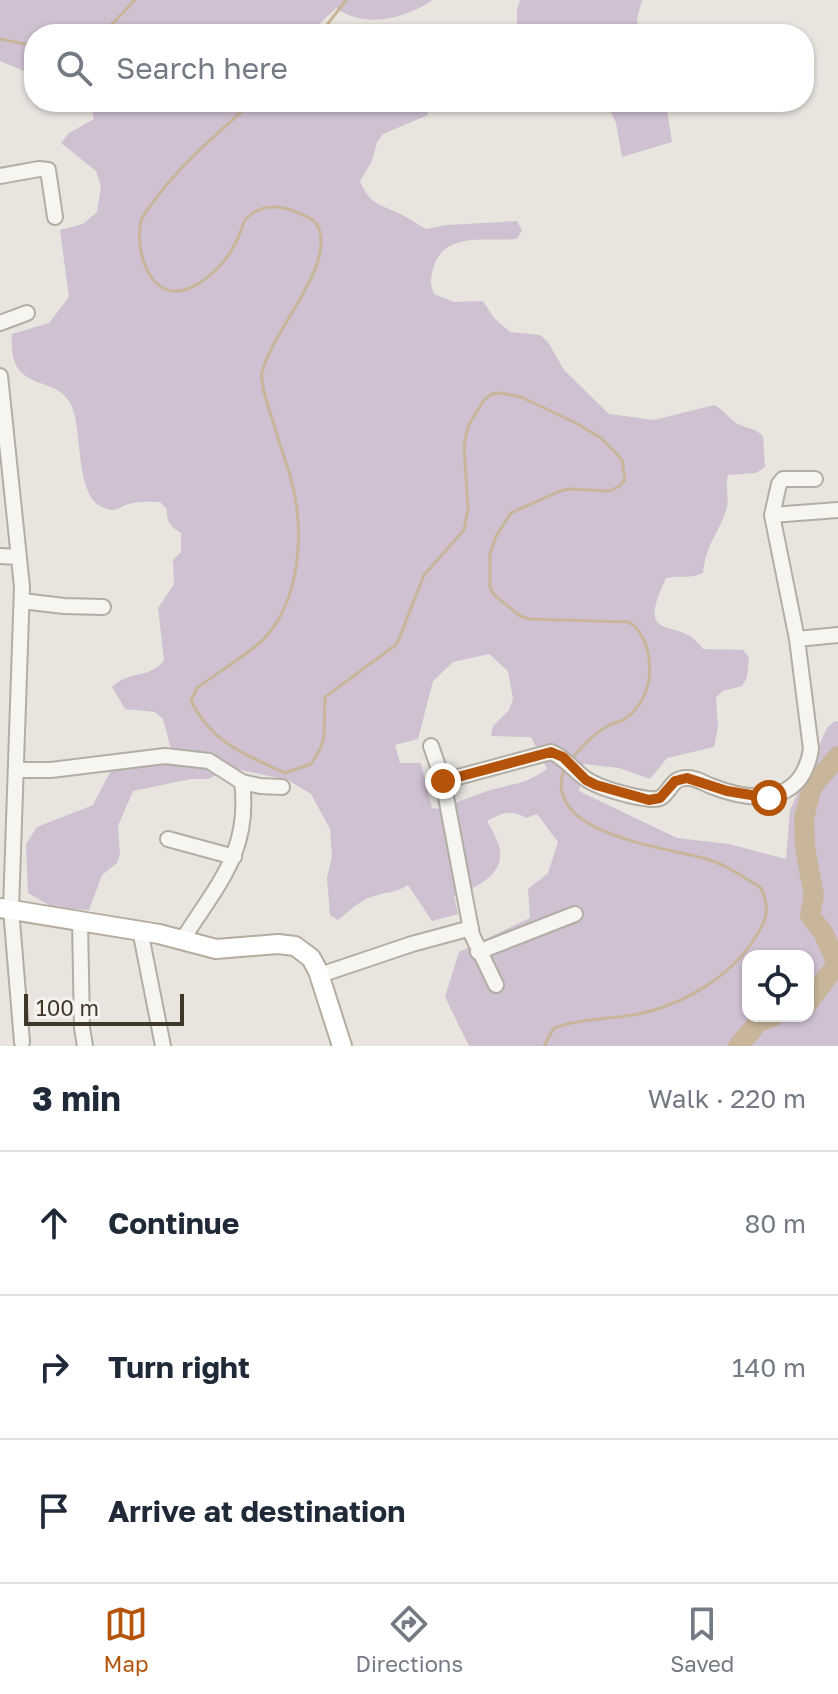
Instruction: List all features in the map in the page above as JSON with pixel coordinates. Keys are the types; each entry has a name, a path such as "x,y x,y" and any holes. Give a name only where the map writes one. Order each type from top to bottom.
{"main road":[{"path":"5,909 140,930 216,949 278,944 295,946 311,958 320,975 342,1046"}],"street":[{"path":"0,176 48,170 55,217"},
{"path":"0,323 27,313"},
{"path":"0,376 22,601 16,770 5,909 22,1042"},
{"path":"443,781 551,752 568,761 586,780 596,785 649,800 660,798 675,781 687,778 769,798 780,796 799,781 809,762 811,749 797,639 772,515 783,479 815,479"},
{"path":"772,515 838,510"},
{"path":"0,556 19,557"},
{"path":"22,601 103,607"},
{"path":"797,639 838,635"},
{"path":"431,746 443,781 471,928 478,952 496,985"},
{"path":"16,770 51,770 165,756 209,761 242,782 282,787"},
{"path":"183,939 234,857 242,829 242,782"},
{"path":"168,839 234,857"},
{"path":"478,952 575,914"},
{"path":"80,921 85,1046"},
{"path":"320,975 471,928"},
{"path":"140,930 163,1046"}],"shaded area":[{"path":"0,0 433,0 410,12 372,20 336,8 319,24 24,24 24,71 0,61"},
{"path":"520,0 642,0 638,24 517,24"},
{"path":"92,112 428,112 428,115 383,134 377,142 372,161 360,181 367,194 380,205 426,229 517,221 522,230 517,239 471,240 450,246 435,263 431,282 434,294 454,302 483,301 494,318 510,332 540,335 548,342 564,370 609,414 654,420 714,405 736,423 763,436 765,467 756,473 728,475 727,507 707,554 703,573 666,578 657,600 657,622 693,638 703,649 743,650 749,657 747,677 742,686 723,691 716,697 718,727 714,747 667,758 650,779 619,768 584,764 579,791 677,838 729,844 786,859 790,810 827,728 838,722 838,1046 469,1046 445,997 459,952 530,918 528,889 548,873 558,842 537,814 526,818 506,813 487,821 499,846 498,865 487,879 454,896 458,914 432,921 408,885 367,899 338,920 330,915 327,878 332,856 330,829 311,794 288,780 232,768 208,779 191,779 133,791 118,826 120,854 117,863 102,875 89,910 54,908 28,893 26,844 37,827 93,805 110,772 174,760 163,719 155,712 125,709 112,687 125,678 153,670 164,660 158,608 174,584 173,560 181,552 181,533 170,523 167,509 160,502 133,503 112,510 92,499 83,475 72,407 56,389 25,376 17,367 13,354 12,334 49,323 69,297 60,230 83,224 97,212 101,186 96,171 61,143 69,133 94,119","holes":["489,654 508,671 513,699 509,710 493,726 491,736 531,737 547,769 524,781 439,809 432,808 421,763 400,763 395,745 418,739 433,681 453,662"]},
{"path":"611,112 668,112 672,142 622,157 616,123"}],"waterway":[{"path":"112,24 135,0"},
{"path":"328,24 346,0"},
{"path":"0,39 24,44"},
{"path":"241,112 176,174 143,216 140,247 148,272 156,282 165,289 176,291 190,288 217,269 232,249 246,219 263,208 283,208 316,223 321,245 318,262 262,372 264,392 296,501 297,561 288,599 269,633 246,654 197,688 191,701 209,727 243,753 285,773 311,764 324,737 325,697 397,644 424,575 464,530 468,509 464,446 468,426 484,400 492,394 502,393 521,397 576,423 601,438 622,460 625,480 618,487 609,491 560,491 511,513 496,536 490,554 490,587 494,595 520,616 529,619 629,622 645,643 649,676 646,692 638,707 625,719 593,737 571,760"},
{"path":"814,995 837,964 823,932 810,916 814,895 805,848 804,818 812,787 838,756"},
{"path":"544,1046 554,1028 651,1011 707,985 742,956 760,930 766,911 761,888 721,865 638,843 588,823 571,809 562,791 564,769"},
{"path":"738,1046 759,1022"}],"route":[{"path":"443,781 551,752 563,757 586,780 596,785 649,800 660,798 668,787 681,778 702,781 727,791 769,798"}]}
